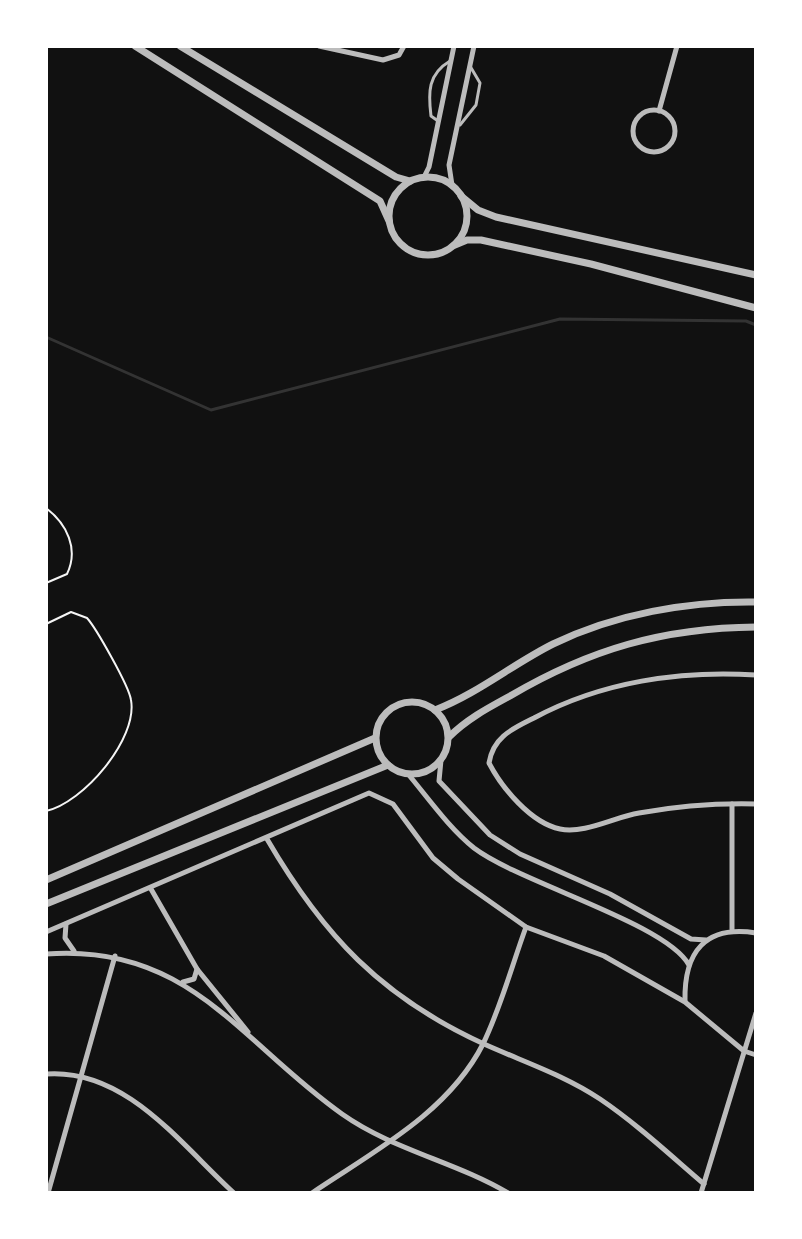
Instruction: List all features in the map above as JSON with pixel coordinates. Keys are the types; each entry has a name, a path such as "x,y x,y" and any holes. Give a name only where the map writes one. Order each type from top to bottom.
{"street":[{"path":"135,46 380,201 392,233 409,251 433,255 467,240 494,243 591,264 756,308"},
{"path":"180,46 396,177 410,181"},
{"path":"319,46 383,60 399,55 404,46"},
{"path":"424,177 454,46"},
{"path":"474,46 449,165 452,185 478,210 496,217 756,275"},
{"path":"659,111 674,48"},
{"path":"659,111 669,117 675,134 665,149 653,152 637,143 634,125 641,115 659,111"},
{"path":"389,221 393,198 410,181 424,177 452,185"},
{"path":"455,245 467,222 461,196"},
{"path":"435,710 556,643 598,626 689,606 756,602"},
{"path":"756,627 695,628 608,649 530,684 463,722 449,737 441,760 439,781 490,835 520,854 610,894 691,939 706,940 732,929 756,933"},
{"path":"756,675 734,673 614,685 564,701 495,742 489,763 498,781 519,802 557,829 573,830 636,813 683,806 756,804"},
{"path":"449,737 445,722 435,710 414,702 402,703 383,716 375,738 381,758 388,765 408,774 474,847 511,871 608,912 682,952 689,965"},
{"path":"46,880 375,738"},
{"path":"408,774 432,769 441,760"},
{"path":"46,904 388,765"},
{"path":"46,932 369,793 393,804 433,858 526,927 604,956 685,1002 744,1051 756,1055"},
{"path":"732,804 732,929"},
{"path":"267,839 300,895 339,944 383,984 483,1043 548,1070 600,1098 704,1184"},
{"path":"151,888 197,969 248,1033"},
{"path":"67,923 65,938 75,952"},
{"path":"312,1193 433,1109 460,1080 483,1043 526,927"},
{"path":"685,1002 689,965 706,940"},
{"path":"46,954 75,952 115,956 182,982 248,1033 343,1115 389,1141 508,1193"},
{"path":"48,1193 115,956"},
{"path":"182,982 194,979 197,969"},
{"path":"701,1193 756,1013"},
{"path":"46,1074 113,1087 142,1106 234,1193"}],"lane":[{"path":"439,122 431,116 430,86 433,75 450,61"},
{"path":"457,127 467,120 478,96 480,83 469,66"}],"path":[{"path":"46,508 67,530 73,551 67,574 46,583"},
{"path":"46,624 71,612 87,618 128,690 132,713 111,757 94,781 78,798 46,811"}],"waterway":[{"path":"46,337 211,410 560,319 746,321 756,325"}]}
